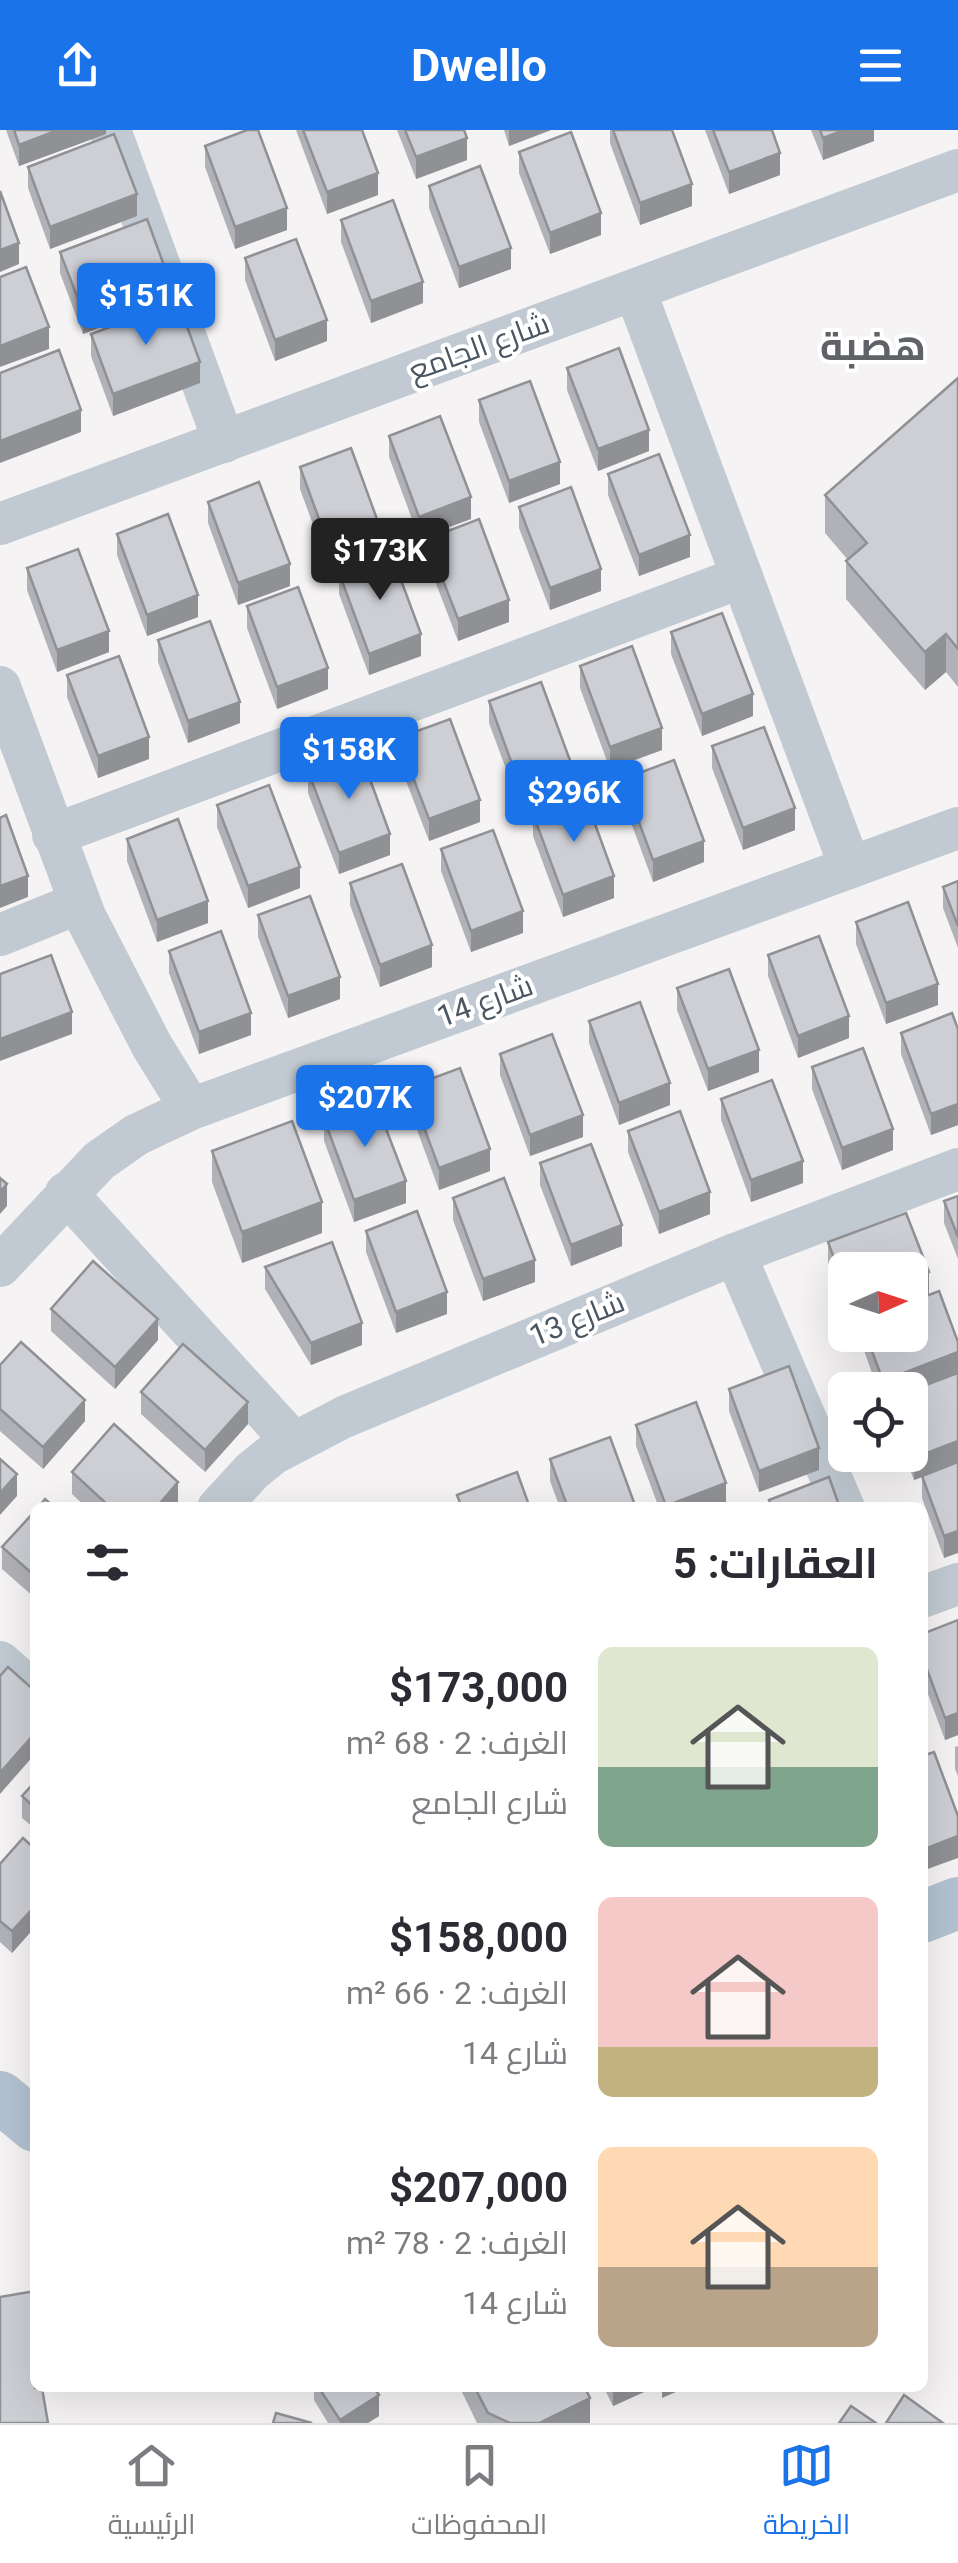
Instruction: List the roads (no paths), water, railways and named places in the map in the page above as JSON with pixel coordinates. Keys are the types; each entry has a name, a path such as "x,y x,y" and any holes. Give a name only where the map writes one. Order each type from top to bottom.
{"main road":[{"path":"928,1914 958,1903"},
{"path":"0,2097 30,2122"}],"street":[{"path":"121,133 224,442"},
{"name":"شارع الجامع","path":"0,524 958,170"},
{"path":"635,290 850,867"},
{"path":"52,835 742,577"},
{"path":"0,687 79,903 117,982 191,1109"},
{"name":"شارع 14","path":"0,1266 100,1161 136,1135 191,1109 958,828"},
{"path":"0,934 79,903"},
{"name":"شارع 13","path":"224,1502 252,1471 293,1442 362,1409 735,1254 958,1169"},
{"path":"66,1193 293,1442"},
{"path":"735,1254 841,1502"},
{"path":"928,1595 958,1584"},
{"path":"0,1662 30,1688"}],"district":[{"name":"هضبة","path":"873,346"}]}
